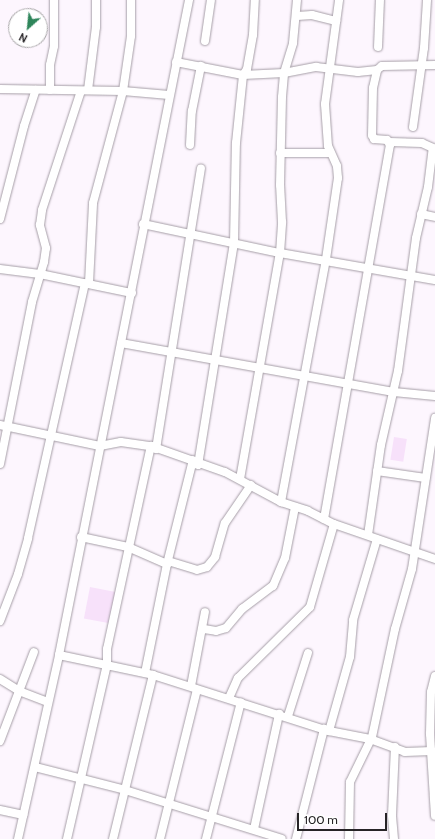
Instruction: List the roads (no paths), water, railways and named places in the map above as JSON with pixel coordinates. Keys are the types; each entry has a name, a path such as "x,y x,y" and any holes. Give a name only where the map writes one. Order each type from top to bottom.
{"street":[{"path":"50,90 50,65 54,46 54,0"},
{"path":"0,464 4,426 32,302 46,248 40,225 42,210 84,90 96,27 96,0"},
{"path":"0,621 18,574 87,283 93,202 124,90 131,36 131,0"},
{"path":"18,839 35,767 47,702 59,655 81,537 132,293 143,224 189,0"},
{"path":"205,41 212,0"},
{"path":"113,839 125,790 149,674 168,562 195,463 217,360 234,243 236,143 243,75 250,53 255,0"},
{"path":"240,479 280,253 282,222 280,153 284,73 290,58 297,16 297,0"},
{"path":"281,502 305,377 315,311 326,259 338,178 337,166 329,153 325,104 339,0"},
{"path":"378,48 380,0"},
{"path":"413,128 422,66 427,0"},
{"path":"297,16 312,15 336,21"},
{"path":"176,62 243,75 284,73 316,67 358,72 376,70 382,66 435,65"},
{"path":"190,145 192,111 201,66"},
{"path":"368,535 377,471 394,392 433,148 422,143 390,142 374,139 372,135 373,88 376,70"},
{"path":"0,89 124,90 169,95"},
{"path":"0,219 36,90"},
{"path":"324,519 350,383 390,142"},
{"path":"280,153 329,153"},
{"path":"67,839 107,665 107,649 128,547 153,447 172,352 201,169"},
{"path":"422,214 435,217"},
{"path":"143,224 280,253 326,259 369,269 435,280"},
{"path":"0,269 40,274 132,293"},
{"path":"121,343 261,367 305,377 350,383 394,392 435,396"},
{"path":"349,839 350,782 370,739 415,553 435,418"},
{"path":"4,426 100,446 121,442 153,447 240,479 281,502 334,524 435,559"},
{"path":"377,471 425,478"},
{"path":"81,537 128,547 168,562 197,570 207,567 215,557 225,522 251,485"},
{"path":"204,629 216,631 226,628 242,609 273,586 285,558 295,507"},
{"path":"229,698 238,678 310,607 334,524"},
{"path":"296,839 327,730 350,657 354,620 377,539"},
{"path":"160,839 169,805 194,687 206,612"},
{"path":"0,741 34,652"},
{"path":"288,716 308,653"},
{"path":"59,655 149,674 288,716 327,730 370,739 395,747 405,752 432,751"},
{"path":"435,673 430,703 435,816"},
{"path":"0,679 19,691 47,702"},
{"path":"206,839 241,702"},
{"path":"254,839 279,714"},
{"path":"394,839 392,815 395,747"},
{"path":"35,767 81,777 169,805 212,816 282,839"},
{"path":"0,810 23,815"}]}
